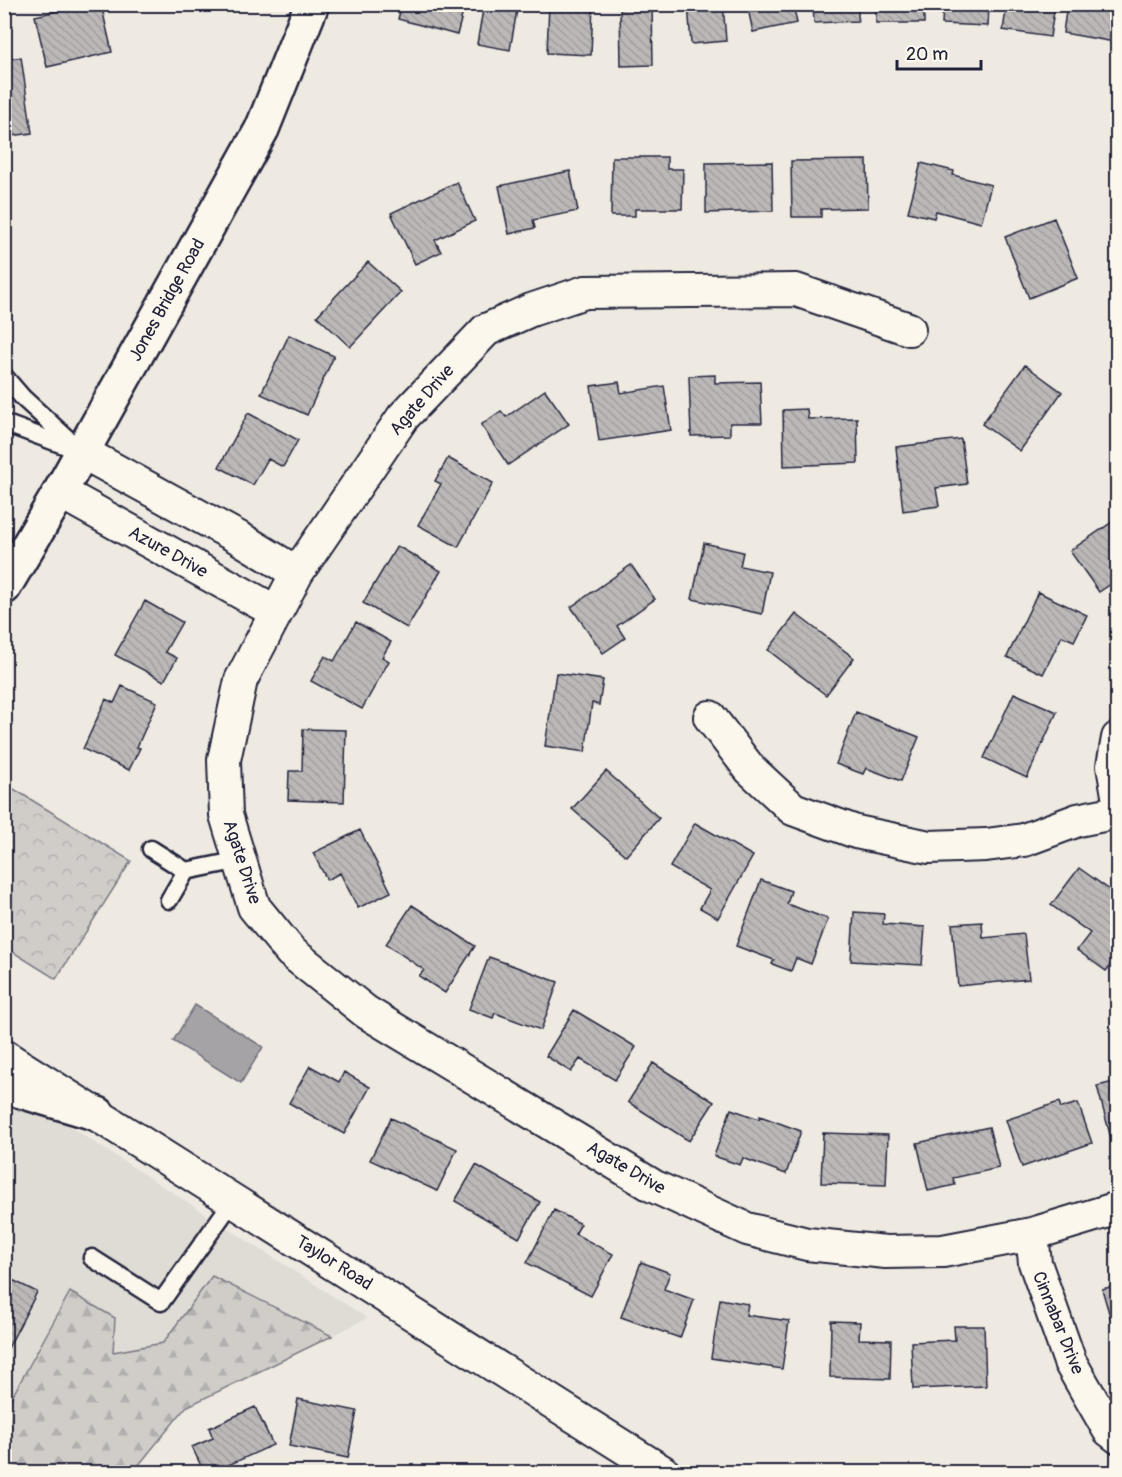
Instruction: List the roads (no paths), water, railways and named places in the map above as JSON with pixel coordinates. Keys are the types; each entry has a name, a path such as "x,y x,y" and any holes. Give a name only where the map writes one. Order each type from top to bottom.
{"main road":[{"name":"Jones Bridge Road","path":"4,586 60,492 262,129 312,4"},
{"path":"4,1086 98,1114"}],"street":[{"name":"Agate Drive","path":"909,329 796,290 585,292 531,310 486,330 403,417 297,573 276,612 242,680 224,760 225,815 254,907 291,952 366,1012 653,1186 747,1229 807,1244 886,1252 943,1251 1032,1234 1118,1208"},
{"path":"82,452 241,539 297,573"},
{"name":"Azure Drive","path":"60,492 276,612"},
{"path":"710,717 750,769 793,808 856,832 929,847 986,845 1024,840 1078,820 1118,812"},
{"path":"1118,738 1113,766 1118,795"},
{"name":"Taylor Road","path":"4,1056 234,1199 663,1473"},
{"name":"Cinnabar Drive","path":"1032,1234 1035,1263 1070,1362 1109,1430 1118,1437"}],"lane":[{"path":"4,376 23,398 82,452"},
{"path":"4,423 82,452"},
{"path":"151,849 186,871 240,860"},
{"path":"169,900 186,871"},
{"path":"92,1258 161,1302 234,1199"}]}
